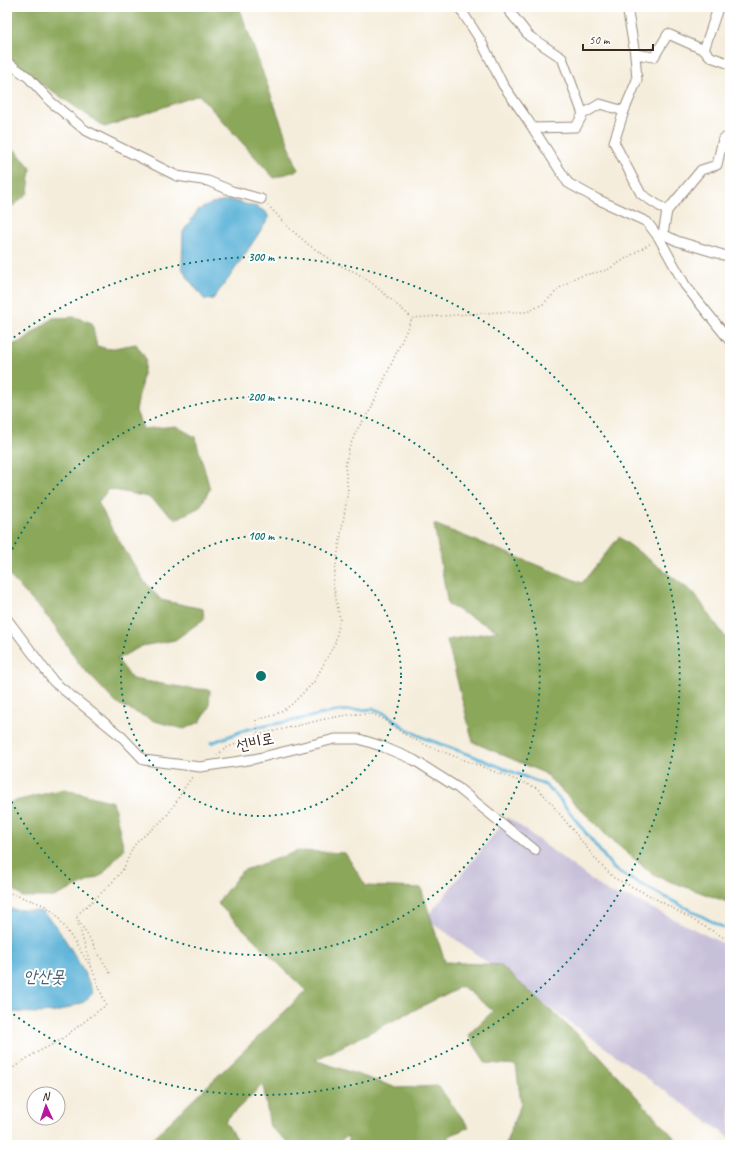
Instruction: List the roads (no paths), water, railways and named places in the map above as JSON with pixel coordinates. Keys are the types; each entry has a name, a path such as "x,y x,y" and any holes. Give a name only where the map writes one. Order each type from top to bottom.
{"street":[{"path":"459,7 481,41 503,85 533,128 568,183 597,199 647,222 659,238 685,285 730,341"},
{"path":"506,7 529,36 562,58 583,114"},
{"path":"627,7 635,54 637,80 624,111 614,142 640,194 667,211"},
{"path":"704,50 718,8 720,7"},
{"path":"635,54 654,57 668,34 704,50 711,57 730,64"},
{"path":"7,62 28,77 51,102 85,130 177,176 208,181 232,192 261,199"},
{"path":"533,128 576,127 583,114 600,104 624,111"},
{"path":"730,136 723,139 717,165 701,170 667,211 663,234 677,241 730,256"},
{"name":"선비로","path":"7,619 54,682 122,736 144,760 200,767 254,759 335,739 359,739 382,746 414,760 458,788 535,850"}],"water":[{"path":"230,200 257,207 266,212 269,218 229,278 213,299 205,300 182,268 183,232 198,210 211,204"},
{"name":"안산못","path":"7,908 41,912 48,917 63,936 90,985 93,993 84,1002 57,1012 11,1012 7,1008"}],"waterway":[{"path":"211,743 248,729 337,711 374,709 386,714 405,728 424,738 545,785 557,796 614,869 730,931"}]}
